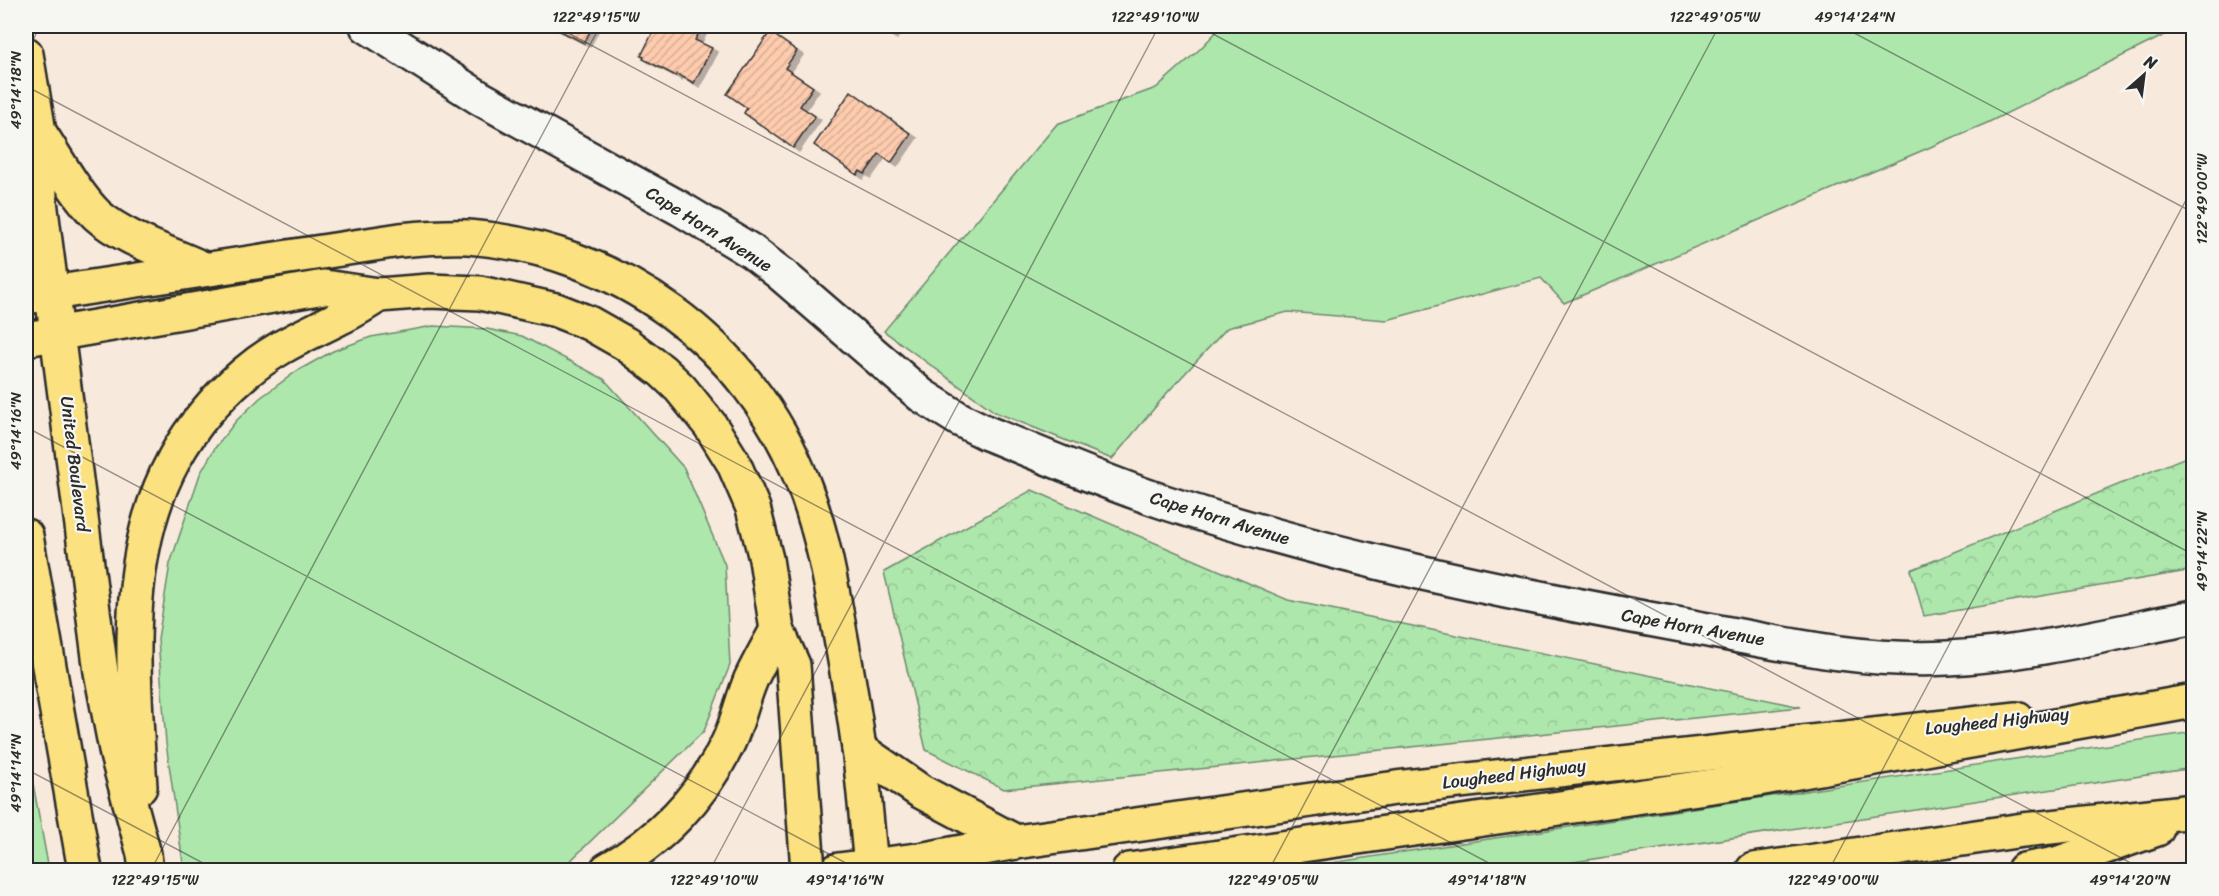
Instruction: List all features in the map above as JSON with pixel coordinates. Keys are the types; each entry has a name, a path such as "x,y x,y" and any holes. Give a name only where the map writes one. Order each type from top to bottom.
{"main road":[{"name":"United Boulevard","path":"26,54 39,132 39,295 58,335 105,699 145,862"},
{"path":"39,132 85,200 101,218 124,232 204,269"},
{"path":"39,295 400,240 468,237 519,244 569,258 612,275 665,306 692,328 742,379 773,422 803,481 828,571 859,749 870,868"},
{"path":"26,339 324,287 378,295 429,291 480,293 547,308 589,323 635,350 680,388 710,425 741,478 753,507 764,550 777,630 793,665 808,870"},
{"path":"145,862 133,631 141,556 157,497 176,458 194,431 209,411 245,373 284,345 339,318 378,295"},
{"path":"26,536 85,870"},
{"path":"608,870 631,856 667,827 682,813 702,787 728,742 751,679 777,630"},
{"path":"1130,870 1747,781 2193,700"},
{"name":"Lougheed Highway","path":"838,870 870,868 1016,842 1440,783 2193,700"},
{"path":"859,749 920,791 1016,842"},
{"path":"1753,870 2023,830 2193,811"},
{"path":"2025,870 2056,864 2193,816"}],"street":[{"name":"Cape Horn Avenue","path":"367,26 480,98 681,209 751,251 781,274 913,389 959,419 1050,458 1167,503 1297,542 1548,601 1840,652 1904,658 1948,658 2028,649 2193,617"}],"green space":[{"path":"1222,26 2183,26 1987,123 1564,303 1541,278 1387,320 1288,312 1227,328 1167,393 1112,459 995,412 884,331 1057,124 1156,88"},
{"path":"433,326 487,329 522,336 604,379 684,468 725,565 730,665 704,731 566,865 545,870 184,870 166,743 158,639 170,564 200,474 215,448 236,421 260,398 297,371 333,351 371,337"},
{"path":"2193,454 2193,570 1924,616 1911,570"},
{"path":"1032,490 1288,600 1801,707 1004,789 926,750 884,572"},
{"path":"2193,732 2193,768 1521,870 1285,870"},
{"path":"26,746 49,870 26,870"},
{"path":"2193,861 2193,870 2142,870"}],"building":[{"path":"551,26 593,26 584,43"},
{"path":"656,26 703,26 695,40 712,48 694,83 677,74 676,76 641,56"},
{"path":"875,26 896,26 891,35"},
{"path":"770,32 797,51 785,68 813,87 800,106 815,116 793,148 744,113 747,108 727,94"},
{"path":"851,91 911,134 891,163 879,154 865,174 860,171 857,175 814,145"}]}
